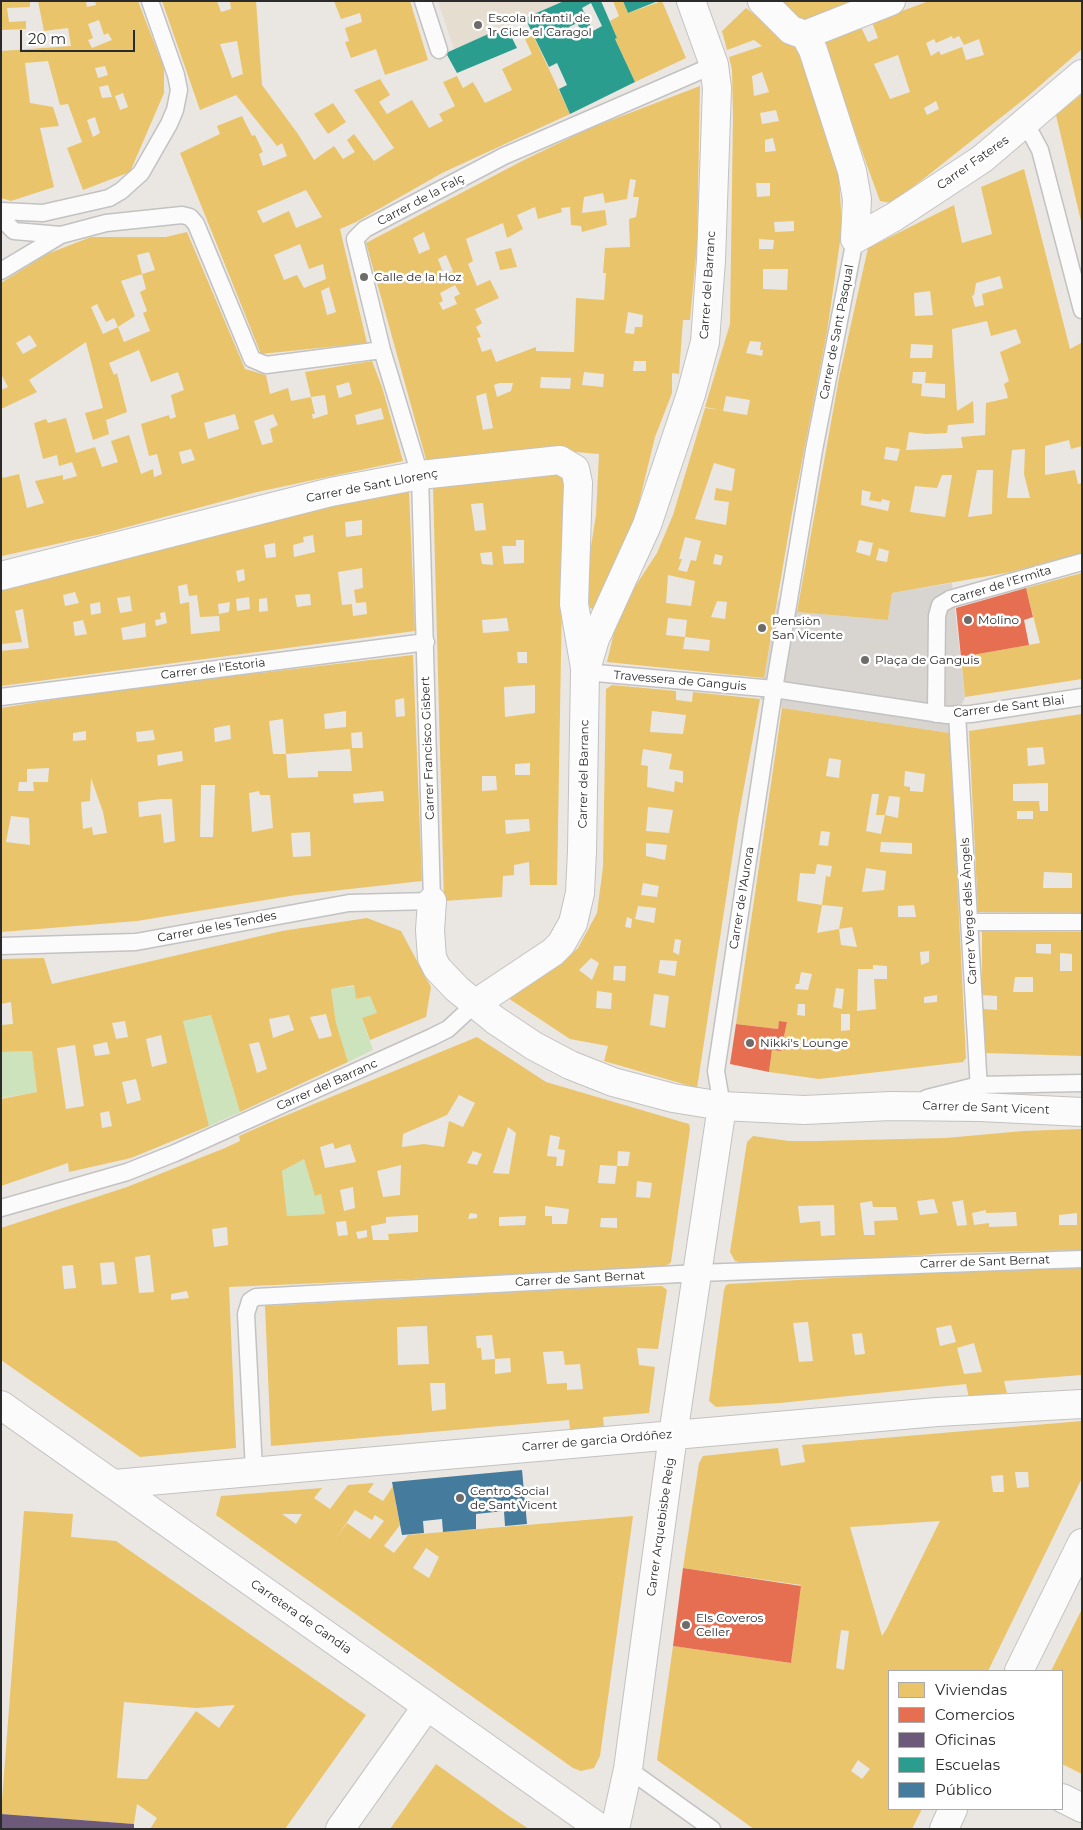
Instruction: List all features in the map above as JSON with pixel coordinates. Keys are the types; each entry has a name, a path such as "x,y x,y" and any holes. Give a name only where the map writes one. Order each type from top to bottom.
{"street":[{"name":"Carrer del Barranc","path":"475,1004 553,952 561,944 573,923 580,894 582,859 585,672 595,639 647,525 691,394 705,342 711,260 717,88 714,65 691,1"},
{"path":"762,1 791,30 805,35 891,1"},
{"name":"Carrer de Sant Pasqual","path":"805,35 813,50 852,171 857,199 856,239"},
{"name":"Carrer Fateres","path":"856,239 894,217 982,159 1082,74"},
{"name":"Carrer de Sant Llorenç","path":"1,576 308,497 420,474 560,460 575,469 578,483 574,604 585,672"},
{"name":"Carrer Francisco Gisbert","path":"432,902 430,930 432,958 437,968 456,989 475,1004"},
{"name":"Carrer de Sant Vicent","path":"475,1004 534,1046 589,1074 674,1098 722,1106 804,1110 891,1106 980,1096 1082,1112"},
{"name":"Carrer Arquebisbe Reig","path":"615,1829 628,1769 673,1435 722,1106"},
{"name":"Carrer de garcia Ordóñez","path":"114,1484 254,1470 937,1412 1082,1404"},
{"name":"Carretera de Gandia","path":"1,1405 601,1829"},
{"path":"1020,1670 1082,1543"},
{"path":"340,1829 427,1706"},
{"path":"1063,1798 1082,1808"},
{"path":"944,1829 953,1810"}],"lane":[{"path":"1,211 43,213 109,198 121,191 141,173 169,124 175,110 179,90 172,63 150,1"},
{"path":"422,1 439,50"},
{"name":"Carrer de la Falç","path":"420,474 382,350 356,244 356,236 365,229 504,156 714,65"},
{"path":"1025,122 1040,150 1082,310"},
{"path":"1,271 61,235 106,223 182,215 190,217 196,224 248,354 257,363 266,365 382,350"},
{"path":"1,218 14,231 61,235"},
{"name":"Carrer de Sant Pasqual","path":"774,689 814,450 856,239"},
{"name":"Carrer Francisco Gisbert","path":"420,474 432,902"},
{"name":"Carrer de l'Ermita","path":"936,714 937,616 940,605 950,598 1082,562"},
{"name":"Carrer de l'Estoria","path":"1,697 426,642"},
{"name":"Travessera de Ganguis","path":"585,672 774,689"},
{"path":"774,689 936,714"},
{"name":"Carrer de l'Aurora","path":"722,1106 716,1071 774,689"},
{"name":"Carrer de Sant Blai","path":"936,714 957,714 1082,697"},
{"name":"Carrer Verge dels Àngels","path":"957,714 980,1096"},
{"name":"Carrer de les Tendes","path":"1,946 136,942 349,903 432,902"},
{"path":"970,922 1082,922"},
{"name":"Carrer del Barranc","path":"1,1208 127,1172 175,1153 432,1037 448,1029 475,1004"},
{"name":"Carrer de Sant Vicent","path":"980,1096 1082,1083"},
{"name":"Carrer de Sant Bernat","path":"254,1470 246,1314 250,1301 256,1297 698,1273 1082,1259"},
{"path":"628,1769 712,1829"}],"shaded area":[{"name":"Escola Infantil de 1r Cicle el Caragol","path":"438,1 564,1 454,49"},
{"name":"Plaça de Ganguis","path":"952,583 965,697 950,733 782,708 760,699 778,600 797,612 888,620 892,593"}],"green space":[{"path":"354,986 356,999 370,996 377,1013 362,1019 373,1050 348,1062 336,1023 331,989"},
{"path":"211,1015 240,1112 209,1126 183,1021"},
{"path":"32,1051 37,1092 2,1098 1,1052"},
{"path":"304,1159 315,1196 321,1194 325,1214 287,1216 282,1171"}],"building: Viviendas":[{"path":"1,1 30,1 30,7 7,8 9,22 26,21 26,29 1,30"},
{"path":"38,1 86,1 87,7 96,5 95,1 138,1 164,68 164,93 130,172 83,190 67,148 82,142 68,104 60,105 48,61 25,63 30,103 53,107 59,126 40,128 54,187 11,201 1,198 1,51 71,46 68,28 44,31","holes":["99,20 104,35 108,33 112,40 92,48 88,40 93,38 88,24","105,66 108,75 98,78 95,68","108,85 112,97 102,98 99,87","123,93 128,107 120,110 115,96","95,117 100,133 93,137 87,120"]},
{"path":"162,1 217,1 221,12 231,9 230,1 256,1 262,85 298,134 314,160 334,146 343,159 355,152 347,140 354,134 374,161 394,148 354,90 380,79 390,95 379,102 387,114 412,100 429,128 443,121 439,114 455,106 443,82 457,76 463,88 473,82 485,103 512,90 502,69 532,54 525,39 533,35 570,114 442,173 356,222 340,229 367,343 261,354 180,153 220,134 217,126 242,116 252,136 255,135 263,152 259,154 263,166 287,156 282,143 277,146 236,95 200,110","holes":["237,41 243,74 232,78 220,44","306,190 322,217 296,228 289,211 263,223 257,211","300,244 309,269 323,264 326,279 304,288 297,275 284,280 274,255","329,287 336,312 327,315 321,291"]},
{"path":"334,1 410,1 428,60 385,75 376,49 351,58 345,42 349,41 345,28 362,22 360,13 341,19"},
{"path":"613,1 623,1 628,13 662,1 686,58 635,82 615,39 617,38 610,21 619,16"},
{"path":"781,1 853,1 796,24"},
{"path":"929,1 1082,1 1082,49 1028,96 891,203 880,201 822,42 861,27 868,42 878,38 872,22","holes":["952,36 953,39 959,36 964,45 979,39 984,55 966,60 962,47 941,55 939,51 931,56 926,43 934,39 936,43","898,55 910,92 890,99 874,64","936,101 939,109 927,115 924,108"]},
{"path":"746,8 802,51 838,158 842,228 827,332 792,513 764,678 607,662 619,611 657,553 673,515 705,408 720,410 705,407 730,324 733,117 732,70 729,57 762,46 754,40 727,50 722,31","holes":["762,72 769,92 754,96 752,76","776,110 779,121 762,124 760,113","773,138 776,151 765,152 765,140","756,183 770,183 770,196 757,197","794,221 794,231 775,232 774,222","759,239 774,240 773,249 759,249","763,269 788,269 787,290 763,289","750,341 761,342 760,350 763,350 762,356 746,353","726,396 750,400 747,415 723,411","714,463 735,469 732,491 716,488 714,500 729,502 726,525 695,519","685,537 701,541 696,561 691,560 687,572 678,570 682,559 679,559","715,554 723,556 721,565 713,564","668,575 695,581 691,606 666,603","717,601 727,602 725,619 711,617","668,618 687,620 685,637 666,635","685,637 710,640 709,651 683,649"]},
{"path":"700,86 697,245 690,320 683,320 679,374 672,373 672,393 655,437 636,515 612,576 594,610 582,603 596,515 599,454 564,451 427,463 366,243 524,160 588,129","holes":["630,179 636,180 633,197 639,197 636,217 629,219 630,247 605,248 603,273 606,273 604,300 576,298 574,352 536,351 536,347 496,362 491,349 482,352 477,338 481,337 476,327 482,323 475,309 499,298 490,280 477,286 468,264 473,261 466,239 503,223 507,238 523,229 517,215 535,207 538,219 562,212 561,208 570,207 571,225 581,226 582,232 607,225 605,210 582,213 584,197 603,193 605,203 627,199","424,232 430,249 419,254 413,238","446,255 453,271 444,275 438,259","455,285 460,294 454,297 457,304 443,310 439,303 443,301 440,293","628,312 643,315 642,327 635,327 634,334 625,333","634,361 646,361 646,371 633,371","584,372 604,374 603,387 582,385","541,377 571,378 570,389 540,388","513,383 511,391 497,397 494,385","486,393 493,428 483,430 476,396"]},
{"path":"1082,94 1082,221 1081,221 1056,115"},
{"path":"333,103 346,122 328,134 314,114"},
{"path":"1024,169 1070,349 1081,343 1082,446 1071,449 1069,440 1045,446 1045,475 1075,470 1078,484 1082,483 1082,553 1011,572 892,593 888,620 797,612 839,378 868,248 954,205 962,243 992,234 981,187","holes":["1000,276 1003,288 982,294 984,305 975,307 972,296 974,295 976,283","930,291 933,315 915,316 914,293","987,321 991,336 1016,329 1021,343 1000,352 1009,381 1004,384 1008,398 986,403 985,435 961,437 963,448 906,450 909,432 926,434 947,433 948,425 974,423 973,401 957,411 952,329","911,344 933,345 932,358 910,358","913,372 926,372 925,383 945,384 945,398 921,396 922,384 912,383","886,447 900,449 897,461 884,459","1025,449 1024,474 1030,498 1007,498 1012,450","977,470 993,470 992,514 968,517","942,475 952,475 945,517 910,512 915,486 937,488","862,490 871,492 869,500 881,502 882,499 890,501 888,511 861,505","859,540 873,543 870,556 856,552","879,548 889,551 887,562 876,560"]},
{"path":"187,232 245,369 266,375 270,394 288,388 291,401 311,397 305,372 372,361 382,387 403,461 257,492 101,534 2,556 1,473 3,478 19,474 27,508 44,503 35,481 63,475 63,480 77,476 72,462 59,466 57,455 43,459 34,423 46,419 48,423 66,418 76,453 95,447 102,467 118,462 111,441 129,435 141,474 153,469 154,477 162,474 157,454 149,456 141,424 169,415 170,419 176,417 171,395 184,390 178,372 151,382 139,350 109,363 114,375 117,373 127,412 106,420 109,434 93,440 85,413 103,408 86,342 29,380 37,392 1,409 1,390 8,387 1,374 1,283 47,254 91,237 166,237","holes":["149,252 155,270 142,274 137,255","142,274 146,289 140,292 147,311 143,313 150,331 124,342 118,327 135,316 121,281","97,304 106,322 114,318 118,327 103,334 91,307","30,335 37,346 23,354 16,343","349,382 352,394 339,398 336,386","325,395 328,414 313,419 312,414 315,414 311,397","381,408 384,419 357,425 355,415","235,414 239,429 208,439 204,423","273,414 278,425 270,429 273,442 262,445 254,421","191,449 195,460 182,464 179,452"]},
{"path":"511,248 517,267 500,270 495,252"},
{"path":"561,473 564,481 557,885 530,885 529,862 514,865 514,875 503,876 502,897 444,901 433,487","holes":["483,503 486,530 475,531 471,504","516,540 524,540 524,563 504,564 502,546 516,546","492,552 493,565 482,564 480,553","507,618 509,631 483,633 482,620","517,652 527,652 527,663 518,663","535,685 535,713 505,717 504,687","530,763 530,775 515,775 515,764","482,776 496,776 497,790 482,791","529,819 530,831 506,834 505,820"]},
{"path":"409,491 415,631 1,686 1,651 29,648 23,609 15,611 22,642 1,644 1,590 330,505","holes":["362,520 362,535 346,537 345,522","313,535 315,552 294,557 293,545 304,542 303,537","275,543 276,557 266,558 264,545","362,568 363,588 354,590 356,603 366,602 367,614 353,616 352,604 342,605 338,572","244,569 245,580 238,582 236,571","187,584 189,596 197,595 200,617 219,616 220,631 191,634 189,602 180,604 178,586","75,592 79,603 65,606 63,595","310,594 311,605 297,607 295,595","130,596 132,611 120,613 117,598","249,597 250,609 237,611 236,599","267,598 268,611 259,612 259,599","100,602 101,613 91,615 90,604","230,602 229,612 219,614 218,604","165,612 167,623 156,626 155,620 161,619 160,613","83,620 87,634 75,636 73,622","145,623 146,637 123,640 121,628"]},
{"path":"1082,573 1082,679 965,697 961,657 1040,643 1026,588"},
{"path":"413,655 422,881 296,895 137,921 1,932 1,708 107,691","holes":["404,698 405,716 396,717 395,700","346,711 346,727 325,729 324,714","283,719 286,754 273,754 269,721","230,725 231,739 215,742 214,728","153,730 155,740 137,742 136,732","86,731 86,740 73,741 73,733","362,732 363,748 352,748 351,733","350,749 352,771 318,771 318,777 288,778 286,754","182,751 183,761 158,766 157,755","49,768 48,782 33,782 34,791 18,791 19,782 27,782 27,769","91,778 103,812 107,833 93,835 92,827 83,829 81,802 90,801","201,785 215,785 213,837 200,837","259,791 260,795 270,795 273,828 252,832 249,793","383,791 384,801 354,803 353,794","172,799 175,841 164,843 161,814 139,817 138,802","11,816 29,818 30,845 6,842","310,832 311,856 293,857 291,833"]},
{"path":"612,685 676,691 676,700 692,702 693,692 760,699 738,820 697,1088 604,1061 608,1046 570,1039 508,998 558,966 578,948 597,913 603,867 606,689","holes":["652,711 686,715 683,734 650,732","643,749 672,754 669,769 683,771 683,783 675,781 674,792 647,787 648,766 641,765","648,807 673,810 669,833 646,831","646,843 667,845 665,860 646,856","643,883 659,886 657,897 641,895","638,906 656,908 654,923 635,919","627,917 632,919 631,928 625,927","675,939 681,940 679,955 673,952","591,958 599,963 592,980 579,970","660,960 677,961 675,976 658,973","614,966 626,966 625,981 613,980","597,991 612,993 611,1009 596,1008","654,994 669,996 665,1028 650,1025"]},
{"path":"782,708 950,733 966,1058 963,1062 819,1079 769,1072 772,1050 781,1051 787,1022 779,1021 778,1029 736,1024","holes":["829,758 841,760 839,778 826,776","905,771 925,774 923,792 910,791 910,787 904,786","872,794 879,794 876,815 885,815 881,834 866,831","889,796 900,797 898,818 885,815","821,831 830,832 828,846 819,845","881,842 912,843 912,854 880,852","817,864 832,866 830,877 826,876 822,905 797,901 800,873 815,874","866,868 886,871 884,890 862,892","822,905 843,907 839,929 817,933","914,905 916,917 898,917 898,906","852,927 857,947 841,945 839,929","929,951 929,962 921,965 920,952","873,965 887,966 887,979 874,979 876,1009 857,1011 858,969 873,969","801,972 812,974 808,990 795,989 796,984 799,984","836,988 844,989 842,1009 833,1007","937,995 937,1002 924,1003 924,997","798,1004 805,1004 805,1016 797,1015","841,1014 850,1014 850,1030 841,1031"]},
{"path":"1082,714 1082,913 978,912 969,731","holes":["1043,747 1045,764 1028,766 1027,748","1048,783 1048,811 1040,811 1039,801 1013,801 1013,784","1017,811 1033,811 1033,819 1017,819","1044,872 1072,873 1072,888 1043,888"]},
{"path":"367,918 401,931 431,987 426,1017 370,1040 362,1018 377,1013 370,996 356,999 354,985 331,989 336,1023 348,1062 240,1112 211,1015 183,1021 209,1126 131,1158 69,1172 68,1163 1,1186 1,1099 37,1092 32,1051 1,1052 1,1025 13,1024 11,1002 1,1004 1,959 44,958 52,984 282,931","holes":["326,1014 332,1036 319,1039 310,1017","289,1015 294,1030 273,1038 269,1019","125,1021 128,1037 116,1039 112,1023","161,1035 167,1063 152,1067 146,1039","107,1042 110,1054 95,1056 93,1045","259,1042 267,1069 257,1073 249,1044","75,1045 84,1106 66,1109 57,1048","136,1079 141,1100 127,1104 122,1082","109,1111 112,1126 102,1128 100,1113"]},
{"path":"982,931 1082,932 1082,1056 984,1053 982,1009 997,1010 997,996 982,995","holes":["1036,944 1051,944 1051,954 1036,953","1060,953 1072,954 1072,971 1060,971","1015,977 1033,977 1033,992 1013,992"]},
{"path":"477,1037 546,1082 689,1124 690,1129 671,1262 665,1266 575,1272 229,1287 236,1448 140,1457 1,1360 1,1228 127,1187 225,1148 240,1141 239,1136","holes":["459,1095 475,1103 463,1127 449,1121 444,1147 424,1144 402,1147 403,1134 447,1115","508,1127 516,1133 509,1174 493,1173","550,1135 560,1137 558,1149 565,1150 563,1166 556,1166 557,1157 547,1156","333,1143 335,1149 350,1144 356,1162 325,1168 320,1147","473,1151 482,1154 477,1165 467,1163","618,1151 630,1152 628,1166 617,1166","304,1159 315,1196 321,1194 325,1214 287,1216 282,1171","401,1165 400,1195 383,1197 377,1171","600,1165 617,1166 615,1184 598,1183","637,1181 652,1183 650,1198 636,1197","353,1187 355,1208 344,1211 340,1190","545,1206 569,1209 567,1224 552,1224 552,1216 545,1216","470,1213 477,1214 477,1218 468,1219","418,1215 418,1232 388,1234 389,1240 373,1240 371,1226 386,1223 386,1217","526,1216 525,1225 499,1226 499,1217","601,1218 617,1218 617,1228 600,1227","346,1221 348,1235 338,1236 336,1222","227,1227 228,1245 214,1247 212,1229","367,1230 367,1237 358,1239 356,1232","150,1255 154,1292 139,1293 135,1257","114,1262 117,1284 102,1285 100,1263","73,1265 76,1288 64,1289 62,1266","187,1291 189,1298 171,1300 171,1294"]},
{"path":"1082,1129 1082,1250 948,1253 852,1260 739,1262 735,1261 730,1252 747,1142 753,1136 789,1141 817,1141 946,1138 1023,1131","holes":["934,1199 938,1213 920,1215 917,1201","963,1200 967,1225 957,1226 952,1202","872,1201 873,1207 896,1207 898,1220 874,1221 875,1235 864,1235 860,1203","834,1205 835,1235 821,1236 820,1221 800,1223 798,1206","986,1210 986,1213 1016,1212 1017,1226 989,1227 989,1223 974,1225 972,1213","1077,1213 1077,1225 1059,1225 1059,1215"]},
{"path":"1082,1268 1082,1375 1004,1381 1007,1393 969,1398 966,1384 780,1403 716,1407 709,1401 726,1285 971,1270","holes":["808,1322 813,1361 799,1362 793,1323","951,1325 956,1342 940,1346 936,1328","862,1333 865,1354 855,1355 852,1334","974,1343 982,1372 964,1374 957,1348"]},
{"path":"662,1286 667,1290 658,1349 637,1348 639,1365 655,1367 649,1413 603,1417 604,1427 570,1430 569,1420 271,1446 265,1306 608,1287","holes":["427,1326 429,1364 398,1365 397,1327","492,1335 495,1359 482,1360 481,1348 477,1348 476,1336","563,1351 565,1365 580,1364 583,1389 567,1390 567,1383 547,1384 543,1352","510,1358 511,1372 495,1374 495,1359","430,1383 445,1383 446,1409 432,1411"]},
{"path":"1082,1421 1082,1478 988,1670 888,1670 888,1810 922,1810 912,1829 754,1829 657,1760 673,1646 791,1663 801,1585 683,1568 699,1463 703,1456 778,1448 781,1466 805,1462 802,1445","holes":["1015,1472 1028,1472 1029,1487 1017,1488","1003,1475 1004,1492 993,1492 991,1476","940,1521 887,1628 882,1636 850,1527","841,1630 849,1631 844,1670 836,1668","858,1760 870,1769 862,1779 851,1771"]},
{"path":"374,1483 368,1492 383,1501 393,1486 400,1525 384,1546 394,1553 408,1535 633,1516 600,1756 594,1768 581,1771 573,1768 216,1515 221,1496 322,1488 314,1498 330,1509 348,1485","holes":["355,1510 372,1520 375,1515 384,1521 370,1539 347,1523 335,1540","282,1514 302,1514 296,1524","426,1548 439,1557 429,1578 413,1568"]},
{"path":"24,1511 73,1514 71,1537 116,1541 366,1715 285,1829 150,1829 157,1818 137,1804 134,1824 1,1814","holes":["124,1702 196,1708 235,1705 219,1728 196,1711 147,1779 117,1778"]},
{"path":"1082,1609 1082,1774 1063,1764 1063,1670 1052,1670"},
{"path":"436,1764 509,1816 529,1829 390,1829"}],"building: Comercios":[{"path":"1026,588 1033,617 1024,620 1029,645 961,657 956,608"},
{"path":"779,1021 787,1022 781,1051 772,1050 769,1072 730,1064 736,1024 778,1029"},
{"path":"683,1568 801,1586 791,1663 673,1646"}],"building: Oficinas":[{"path":"1,1814 134,1824 134,1829 1,1829"}],"building: Escuelas":[{"path":"564,1 601,1 617,38 615,39 635,82 570,114 559,89 567,85 557,63 549,67 525,18","holes":["591,3 602,26 593,31 582,8","577,23 582,33 574,37 569,27"]},
{"path":"623,1 658,1 628,13"},
{"path":"506,26 517,48 457,73 446,53"}],"building: Público":[{"name":"Centro Social de Sant Vicent","path":"522,1470 527,1524 505,1526 504,1511 476,1514 476,1529 443,1532 442,1519 423,1521 424,1533 402,1535 392,1482"}],"place":[{"name":"Escola Infantil de 1r Cicle el Caragol","path":"478,25"},
{"name":"Calle de la Hoz","path":"364,277"},
{"name":"Molino","path":"968,620"},
{"name":"Pensiòn San Vicente","path":"762,628"},
{"name":"Plaça de Ganguis","path":"865,660"},
{"name":"Nikki's Lounge","path":"750,1043"},
{"name":"Centro Social de Sant Vicent","path":"460,1498"},
{"name":"Els Coveros Celler","path":"686,1625"}]}
